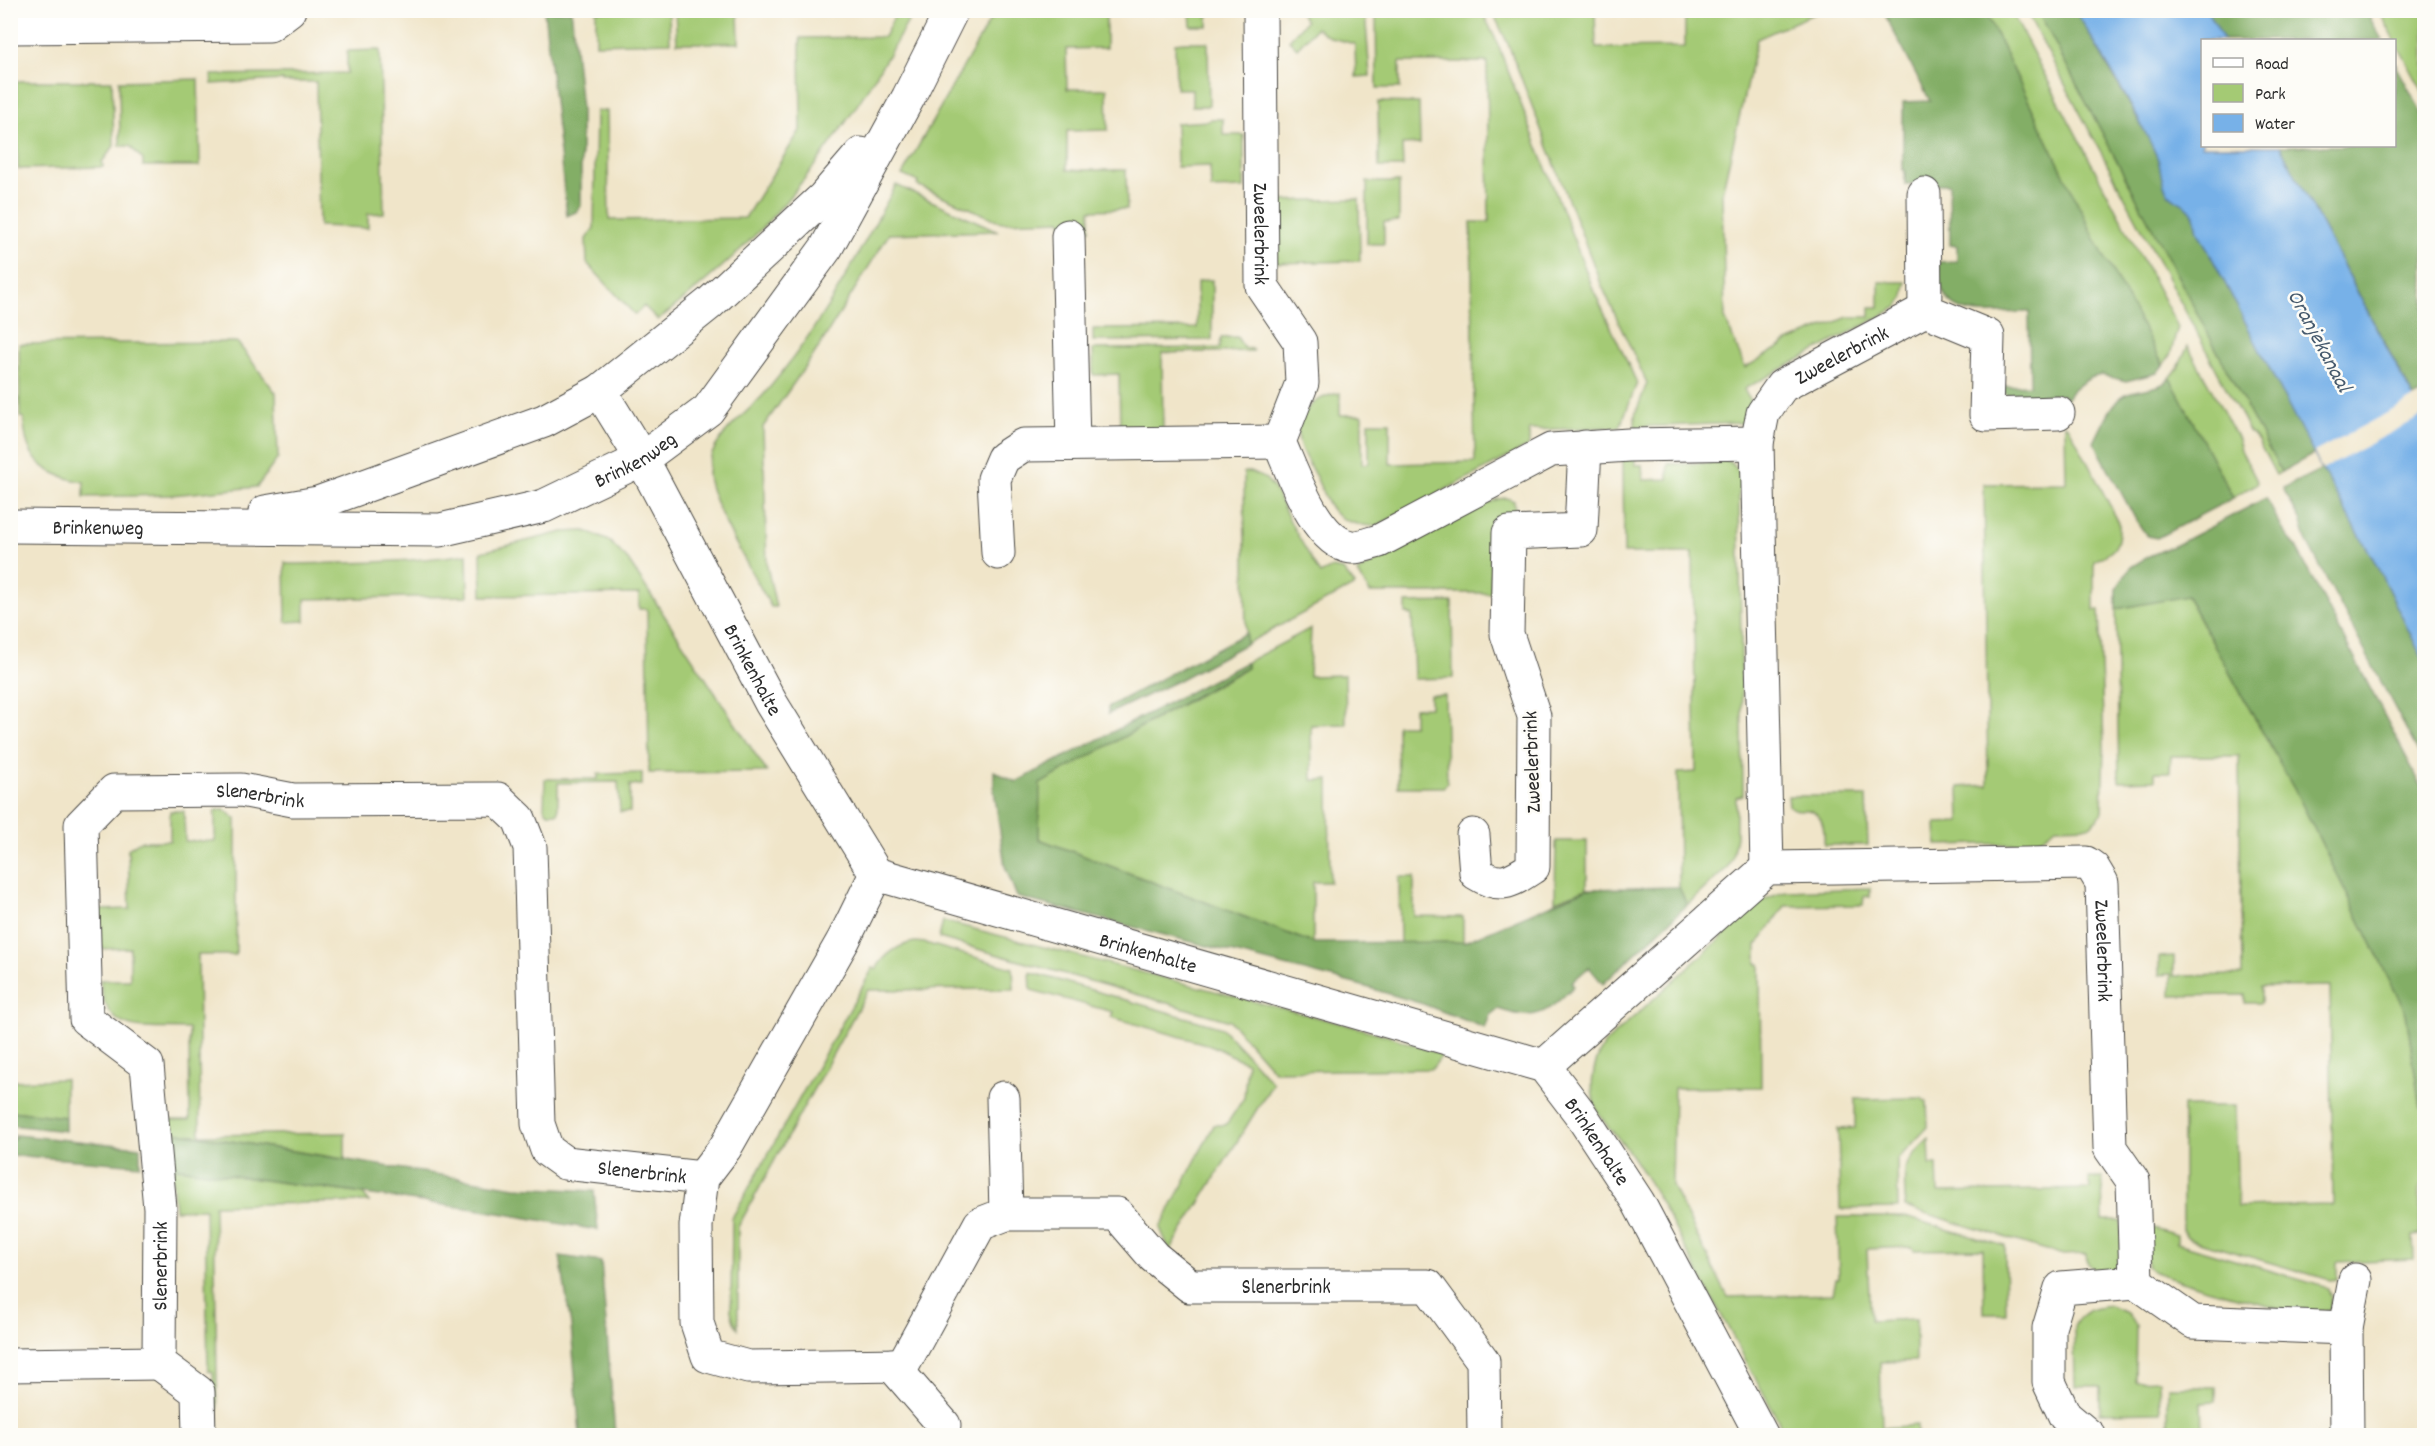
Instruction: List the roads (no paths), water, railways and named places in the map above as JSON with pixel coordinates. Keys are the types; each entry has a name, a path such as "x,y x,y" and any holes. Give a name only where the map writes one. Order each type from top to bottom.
{"street":[{"path":"10,27 269,25 289,10"},
{"name":"Brinkenweg","path":"10,526 440,530 544,506 642,459 708,410 826,248 908,98 951,10"},
{"name":"Zweelerbrink","path":"1260,10 1262,286 1300,342 1302,383 1279,442"},
{"name":"Brinkenweg","path":"187,526 318,503 544,421 600,391 711,303 824,197 908,98"},
{"path":"1924,194 1925,310 1988,336 1986,415 2058,413"},
{"path":"1068,236 1073,444"},
{"name":"Zweelerbrink","path":"1925,310 1782,386 1763,412 1757,443 1767,868 2086,863 2093,868 2102,883 2109,1148 2133,1181 2136,1282"},
{"name":"Brinkenhalte","path":"600,391 642,459 771,702 876,874 1544,1066 1579,1113 1638,1202 1762,1436"},
{"path":"999,553 994,479 1003,458 1023,445 1279,442 1313,515 1327,535 1352,548 1379,541 1551,450 1586,447 1757,443"},
{"name":"Zweelerbrink","path":"1473,835 1476,873 1491,883 1511,882 1533,867 1534,716 1507,634 1509,533 1581,530 1586,447"},
{"name":"Slenerbrink","path":"159,1363 160,1208 147,1065 86,1019 81,825 114,791 241,790 293,800 498,799 519,819 530,848 538,1124 547,1150 565,1163 702,1178"},
{"path":"1544,1066 1767,868"},
{"name":"Slenerbrink","path":"876,874 844,939 725,1148 702,1178 696,1226 697,1323 708,1356 748,1367 903,1365 980,1224 1006,1214 1117,1214 1154,1257 1190,1286 1428,1286 1483,1361 1484,1436"},
{"path":"1003,1098 1006,1214"},
{"path":"2347,1436 2346,1328 2355,1280"},
{"path":"2089,1436 2065,1416 2049,1382 2049,1328 2061,1288 2136,1282 2193,1322 2346,1328"},
{"path":"10,1365 159,1363 198,1392 199,1436"},
{"path":"892,1365 944,1425"}],"water":[{"name":"Oranjekanaal","path":"2076,11 2208,11 2223,39 2201,39 2201,147 2281,147 2424,418 2424,662 2374,560 2322,470 2198,231 2196,220 2189,208 2170,196 2166,190 2151,144"}]}
